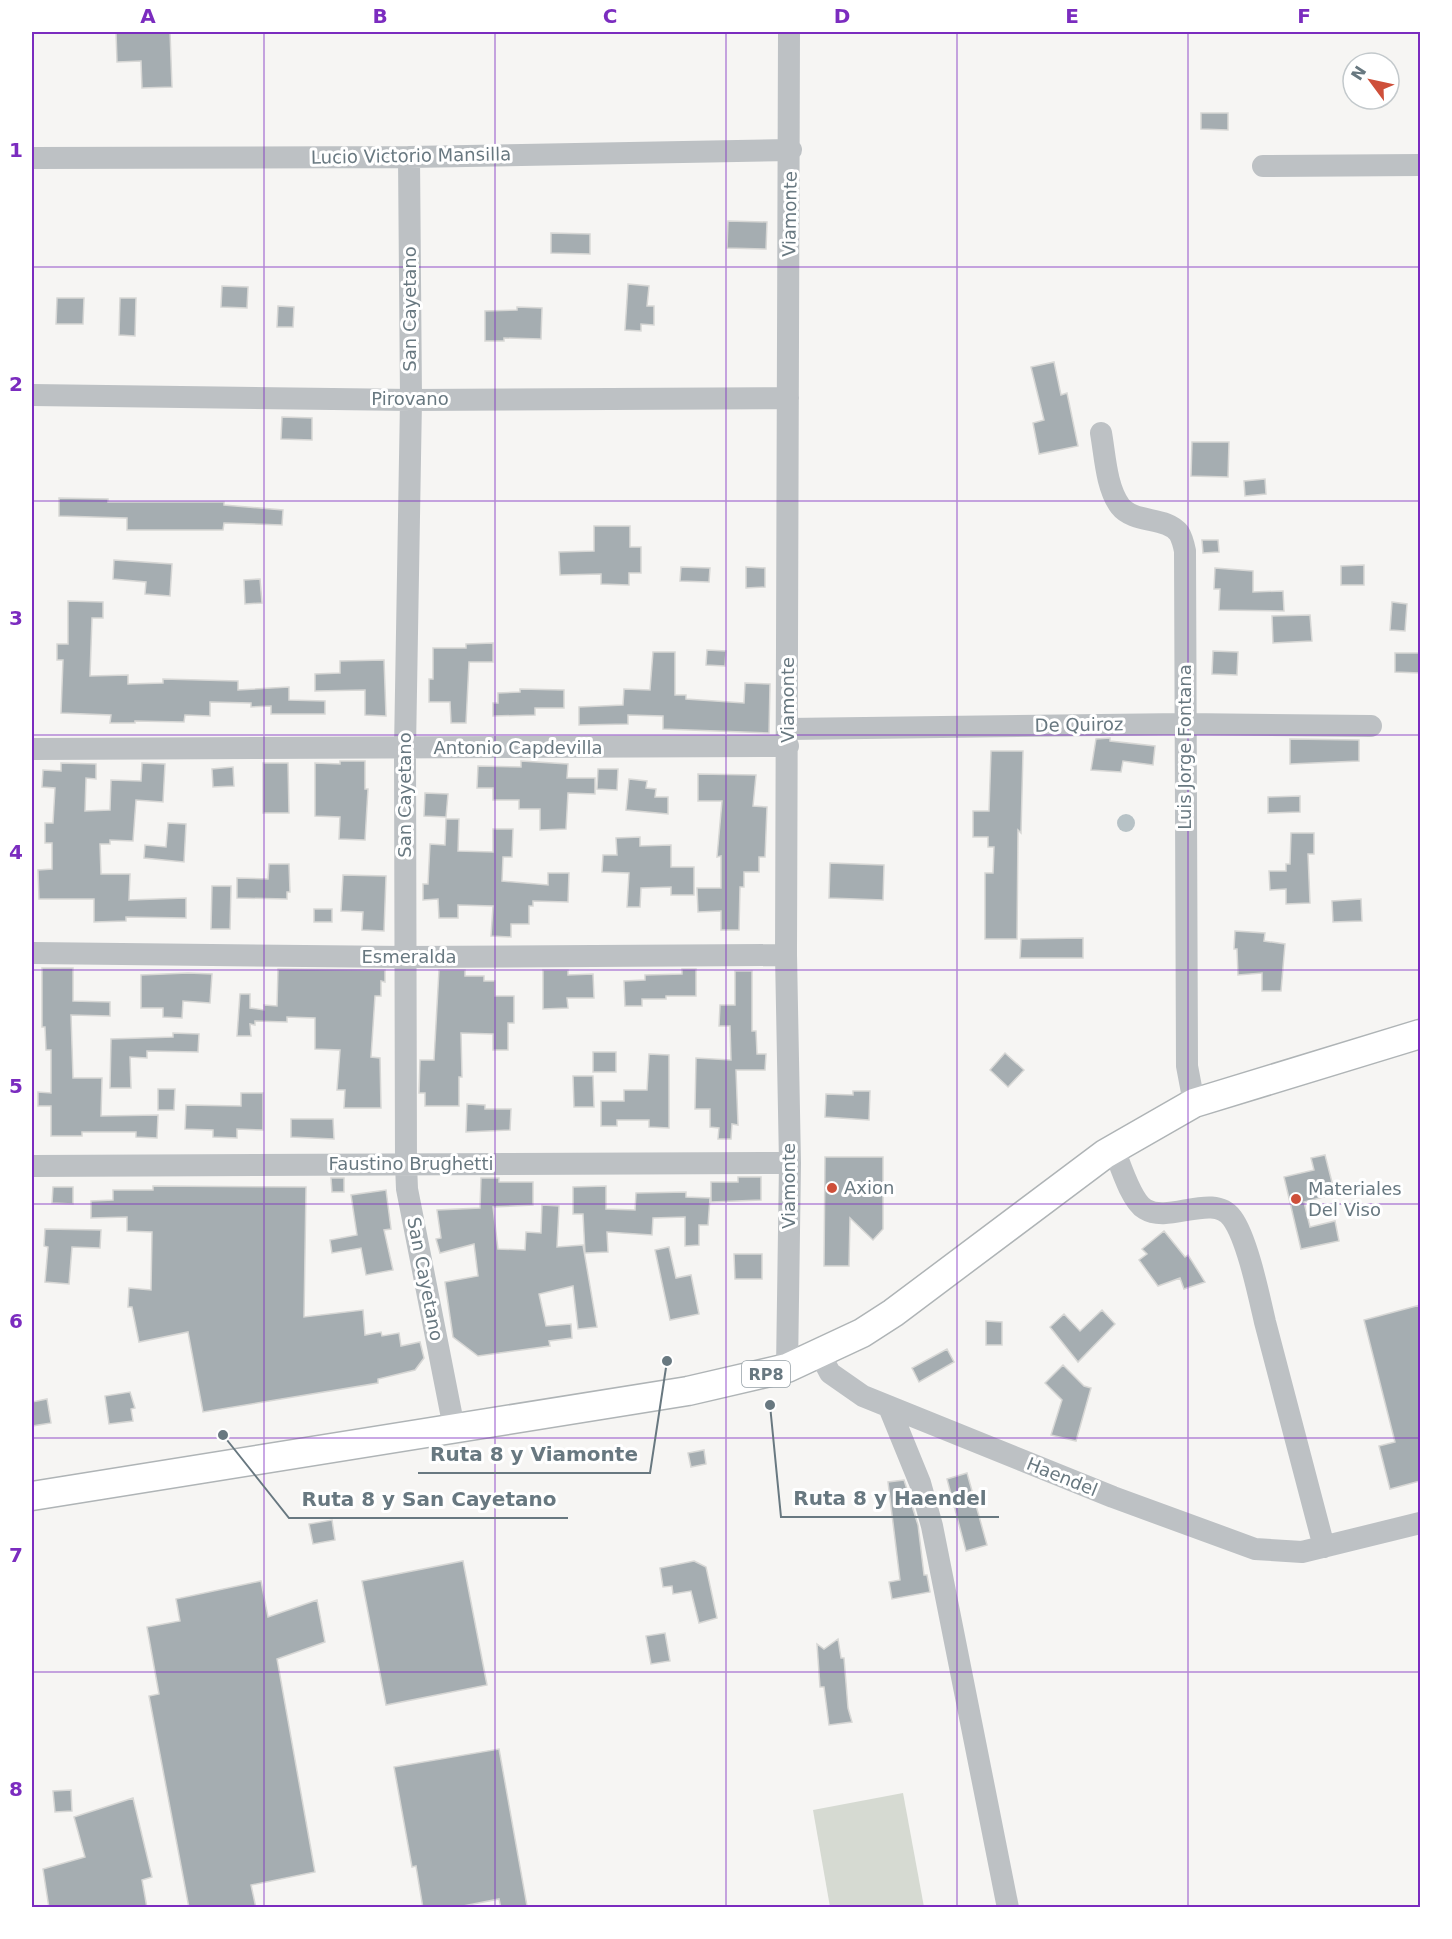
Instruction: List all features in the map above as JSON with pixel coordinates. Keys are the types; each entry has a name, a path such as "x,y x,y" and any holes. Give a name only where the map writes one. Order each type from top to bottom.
{"main road":[{"name":"RP8","path":"32,1496 688,1391 787,1368 820,1354 893,1314 1114,1149 1194,1103 1420,1034"}],"street":[{"name":"Viamonte","path":"787,1368 790,1163 786,956 791,150 789,32"},
{"name":"Lucio Victorio Mansilla","path":"32,158 409,157 791,150"},
{"name":"San Cayetano","path":"409,157 411,400 405,749 406,1164 407,1189 454,1428"},
{"path":"1263,166 1420,165"},
{"name":"Pirovano","path":"32,395 411,400 788,398"},
{"name":"Luis Jorge Fontana","path":"1101,433 1112,491 1121,507 1138,518 1170,526 1180,534 1185,551 1187,1066 1194,1103"},
{"name":"De Quiroz","path":"788,737 1184,724 1371,726"},
{"name":"Antonio Capdevilla","path":"32,749 405,749 788,737"},
{"name":"Esmeralda","path":"32,953 405,957 786,956"},
{"path":"1114,1149 1136,1199 1145,1209 1158,1213 1212,1208 1226,1210 1233,1220 1251,1267 1324,1547"},
{"name":"Faustino Brughetti","path":"32,1166 790,1163"},
{"name":"Haendel","path":"820,1354 830,1373 842,1383 888,1407 1113,1497 1255,1549 1302,1552 1420,1523"},
{"path":"888,1407 920,1483 932,1526 1008,1908"}],"shaded area":[{"path":"1126,814 1132,817 1135,823 1132,829 1126,832 1120,829 1117,823 1120,817"},
{"path":"903,1793 924,1907 830,1907 813,1810"}],"building":[{"path":"116,32 170,32 172,87 142,88 141,61 117,62"},
{"path":"1201,113 1228,113 1228,130 1201,129"},
{"path":"728,221 767,222 766,249 727,248"},
{"path":"551,233 590,234 590,254 551,253"},
{"path":"628,284 649,286 647,306 654,306 654,325 641,324 641,331 625,330"},
{"path":"222,286 248,287 247,308 221,307"},
{"path":"57,298 84,298 83,324 56,324"},
{"path":"120,298 136,298 135,336 119,335"},
{"path":"278,306 294,307 293,327 277,327"},
{"path":"517,307 542,308 541,339 504,338 504,341 485,341 485,311 517,310"},
{"path":"1054,362 1061,395 1067,393 1078,446 1039,454 1033,423 1044,420 1031,367"},
{"path":"282,417 312,418 312,440 281,439"},
{"path":"1192,442 1229,442 1228,477 1191,476"},
{"path":"1265,479 1266,494 1245,496 1244,481"},
{"path":"59,498 108,499 108,502 224,502 224,505 283,510 282,525 224,523 223,530 127,530 127,518 59,516"},
{"path":"594,526 630,526 630,547 641,547 641,573 629,573 629,585 601,584 601,574 560,575 559,552 594,551"},
{"path":"1202,540 1218,540 1219,552 1203,553"},
{"path":"114,560 172,564 170,596 145,594 146,582 113,579"},
{"path":"1364,565 1364,585 1341,585 1341,566"},
{"path":"681,567 710,568 709,582 680,581"},
{"path":"746,567 765,568 765,587 746,588"},
{"path":"1215,568 1253,571 1253,592 1283,591 1284,611 1219,610 1220,589 1214,589"},
{"path":"260,579 262,603 245,604 244,580"},
{"path":"68,601 103,602 103,618 92,618 90,676 128,675 128,684 163,683 163,679 238,681 238,690 289,687 289,700 325,701 325,714 271,714 271,706 251,707 251,703 210,702 210,716 185,715 184,722 110,723 111,715 61,713 63,660 57,660 57,644 68,644"},
{"path":"1392,602 1407,604 1405,631 1390,630"},
{"path":"1310,615 1312,641 1273,643 1272,616"},
{"path":"493,643 493,662 469,662 466,723 451,723 450,702 429,702 429,679 433,679 433,648 466,648 466,644"},
{"path":"707,650 726,651 725,666 706,665"},
{"path":"1213,651 1238,652 1237,675 1212,674"},
{"path":"653,652 675,652 675,695 686,695 686,699 744,703 745,683 770,684 769,733 663,729 663,716 628,715 628,724 579,725 579,707 623,705 624,689 650,690"},
{"path":"1395,653 1420,653 1420,673 1395,672"},
{"path":"384,660 386,716 365,715 365,690 315,691 315,674 340,673 340,661"},
{"path":"520,689 564,690 564,708 535,708 535,715 493,716 493,703 498,703 498,693 520,692"},
{"path":"1110,738 1110,741 1155,746 1153,765 1123,761 1121,772 1091,770 1096,739"},
{"path":"1290,739 1359,740 1359,761 1290,764"},
{"path":"991,751 1023,751 1021,833 1018,830 1017,939 985,939 985,873 993,873 994,847 988,847 988,837 973,837 973,811 989,811"},
{"path":"340,761 365,761 365,789 368,789 365,840 339,839 340,817 315,816 315,763 340,764"},
{"path":"521,761 568,764 567,778 595,778 595,794 568,793 566,829 540,830 540,809 519,809 519,800 493,800 493,788 477,788 478,766 521,767"},
{"path":"61,763 96,764 96,779 86,778 85,811 110,810 111,780 141,781 142,763 165,764 163,802 136,800 133,841 110,840 110,844 100,844 101,874 130,874 129,900 186,898 186,918 126,917 126,921 94,922 94,899 39,899 38,870 52,869 52,843 45,843 45,823 53,823 55,788 42,787 43,770 61,771"},
{"path":"263,763 288,763 289,813 263,813"},
{"path":"233,767 234,786 213,787 212,769"},
{"path":"598,769 618,769 617,790 597,789"},
{"path":"698,774 756,775 753,806 767,807 765,857 759,857 759,872 744,872 744,887 740,887 739,930 721,930 721,911 698,912 697,888 721,888 721,856 717,857 722,801 698,801"},
{"path":"629,779 647,781 646,788 656,789 655,797 668,797 668,814 626,810"},
{"path":"425,793 448,794 446,817 424,816"},
{"path":"1300,796 1300,812 1268,813 1268,797"},
{"path":"446,819 459,819 458,851 493,852 493,829 513,829 512,857 503,857 502,881 548,885 548,873 569,873 568,902 533,901 533,906 529,906 529,924 511,924 511,937 491,936 493,906 458,905 458,918 439,918 438,899 423,900 423,884 428,884 430,844 445,845"},
{"path":"168,823 186,824 184,862 144,858 145,845 166,847"},
{"path":"1291,833 1314,833 1314,854 1308,854 1310,903 1286,904 1286,889 1270,890 1269,871 1286,871 1286,864 1290,864"},
{"path":"640,837 640,846 671,845 671,867 694,867 694,895 671,895 671,887 641,888 640,907 627,907 629,873 602,872 603,855 617,855 616,838"},
{"path":"830,863 884,865 883,900 829,898"},
{"path":"269,864 289,864 290,892 287,892 287,899 237,898 237,878 268,879"},
{"path":"343,875 386,876 384,931 362,930 363,912 341,911"},
{"path":"212,886 231,886 230,929 211,929"},
{"path":"1361,899 1362,921 1333,922 1332,901"},
{"path":"314,909 332,909 332,922 314,922"},
{"path":"1235,931 1265,933 1264,941 1285,944 1281,991 1262,991 1262,973 1238,975 1237,949 1234,949"},
{"path":"1083,938 1083,958 1020,958 1021,939"},
{"path":"42,968 73,968 73,1001 110,1002 110,1016 71,1015 73,1078 102,1078 101,1116 158,1115 157,1138 136,1137 136,1132 82,1132 82,1136 51,1136 51,1106 38,1106 38,1092 51,1093 51,1050 46,1050 45,1027 42,1027"},
{"path":"278,969 385,970 385,982 381,981 381,996 375,996 371,1057 380,1058 381,1108 344,1108 345,1090 337,1090 340,1050 315,1049 315,1018 287,1017 287,1022 255,1021 255,1025 250,1024 251,1036 237,1036 240,994 250,994 250,1008 264,1010 264,1005 277,1006"},
{"path":"682,969 696,969 696,996 642,999 642,1006 625,1006 624,981 645,980 645,975 682,974"},
{"path":"439,970 465,970 465,976 484,976 484,981 495,981 495,996 514,996 514,1023 508,1023 508,1050 493,1050 493,1034 461,1033 462,1077 459,1077 459,1106 425,1106 425,1093 419,1093 420,1060 434,1060"},
{"path":"543,970 568,970 568,975 593,974 594,998 567,998 568,1008 543,1009"},
{"path":"735,971 752,971 752,1031 756,1031 757,1054 766,1054 765,1070 736,1070 738,1125 732,1124 731,1139 718,1139 719,1128 710,1127 710,1109 695,1109 696,1058 731,1060 730,1026 719,1026 720,1005 735,1005"},
{"path":"212,974 210,1003 183,1001 182,1018 163,1017 163,1008 141,1008 141,975"},
{"path":"173,1033 199,1034 198,1052 147,1051 147,1058 130,1057 131,1088 110,1088 111,1039 173,1037"},
{"path":"593,1052 616,1052 616,1072 593,1072"},
{"path":"1005,1053 1024,1070 1008,1087 990,1070"},
{"path":"649,1054 669,1055 669,1128 649,1127 649,1120 617,1120 617,1126 601,1126 601,1101 624,1101 624,1090 647,1090"},
{"path":"573,1076 593,1076 594,1107 574,1107"},
{"path":"158,1089 175,1089 174,1110 158,1110"},
{"path":"853,1091 870,1091 869,1120 825,1117 826,1094 853,1095"},
{"path":"241,1093 263,1093 263,1130 237,1129 237,1138 213,1137 213,1130 185,1129 186,1105 241,1106"},
{"path":"467,1104 485,1105 485,1109 511,1109 510,1130 466,1132"},
{"path":"291,1119 333,1119 334,1139 291,1137"},
{"path":"1325,1155 1335,1194 1304,1202 1310,1227 1335,1221 1339,1241 1301,1249 1284,1177 1314,1170 1311,1158"},
{"path":"825,1157 883,1157 883,1229 873,1240 850,1218 849,1266 824,1266"},
{"path":"738,1177 761,1177 761,1200 711,1202 711,1182 738,1182"},
{"path":"331,1178 344,1178 344,1192 332,1192"},
{"path":"481,1178 499,1178 499,1182 533,1182 533,1205 493,1207 498,1249 525,1250 526,1232 541,1233 542,1205 559,1206 557,1247 583,1245 597,1327 578,1329 573,1286 539,1294 546,1326 571,1324 572,1338 549,1341 550,1346 478,1356 453,1337 445,1282 478,1276 474,1244 440,1253 436,1239 441,1238 437,1210 480,1208"},
{"path":"153,1186 306,1187 304,1317 363,1310 365,1335 381,1332 382,1336 399,1333 401,1346 420,1342 424,1358 415,1370 378,1379 378,1383 203,1412 188,1332 139,1342 132,1307 128,1307 129,1288 151,1290 152,1232 127,1231 127,1217 91,1218 91,1201 113,1200 113,1190 153,1190"},
{"path":"606,1186 606,1209 635,1210 636,1193 686,1192 686,1197 710,1198 708,1225 699,1225 699,1245 685,1246 685,1217 653,1218 652,1235 607,1232 608,1252 585,1253 583,1214 573,1214 573,1187"},
{"path":"53,1187 73,1187 73,1204 52,1203"},
{"path":"386,1190 391,1229 384,1230 393,1270 366,1275 361,1248 332,1253 330,1240 357,1235 351,1195"},
{"path":"45,1229 101,1230 100,1248 72,1247 69,1284 45,1282 48,1247 44,1246"},
{"path":"1164,1231 1185,1257 1188,1255 1205,1282 1184,1289 1180,1278 1158,1286 1139,1260 1147,1254 1142,1249"},
{"path":"669,1247 676,1278 691,1275 699,1314 670,1320 655,1250"},
{"path":"734,1254 762,1254 762,1279 735,1279"},
{"path":"1420,1305 1420,1481 1390,1489 1379,1446 1395,1442 1364,1320"},
{"path":"1102,1310 1115,1324 1078,1362 1050,1327 1064,1314 1080,1331"},
{"path":"986,1321 1002,1322 1002,1345 986,1345"},
{"path":"947,1349 954,1362 919,1382 912,1368"},
{"path":"1063,1365 1084,1386 1091,1388 1076,1441 1051,1435 1062,1400 1045,1383"},
{"path":"130,1392 135,1408 131,1409 133,1421 109,1424 105,1396"},
{"path":"47,1399 51,1423 32,1426 32,1402"},
{"path":"704,1450 706,1464 691,1467 688,1453"},
{"path":"967,1473 987,1545 966,1551 947,1479"},
{"path":"904,1480 918,1525 924,1575 927,1575 930,1592 892,1599 889,1582 900,1580 888,1482"},
{"path":"332,1520 335,1540 313,1544 309,1524"},
{"path":"463,1561 487,1685 386,1705 362,1581"},
{"path":"694,1561 706,1567 717,1618 699,1623 691,1591 673,1594 672,1586 663,1587 660,1568"},
{"path":"261,1581 268,1617 317,1600 325,1642 277,1659 315,1872 251,1885 256,1908 189,1908 149,1696 159,1694 147,1627 180,1621 176,1599"},
{"path":"665,1633 670,1661 651,1664 646,1636"},
{"path":"838,1639 841,1658 844,1658 848,1708 852,1722 829,1725 824,1687 820,1687 817,1644 824,1649"},
{"path":"499,1749 527,1906 501,1908 499,1899 453,1908 423,1908 416,1866 412,1867 394,1767"},
{"path":"71,1790 72,1811 55,1812 53,1791"},
{"path":"133,1798 152,1877 142,1880 147,1908 49,1908 43,1869 85,1857 74,1817"}],"place":[{"name":"Axion","path":"832,1188"},
{"name":"Materiales Del Viso","path":"1296,1199"},
{"name":"Ruta 8 y Viamonte","path":"667,1361"},
{"name":"Ruta 8 y Haendel","path":"770,1405"},
{"name":"Ruta 8 y San Cayetano","path":"223,1435"}]}
